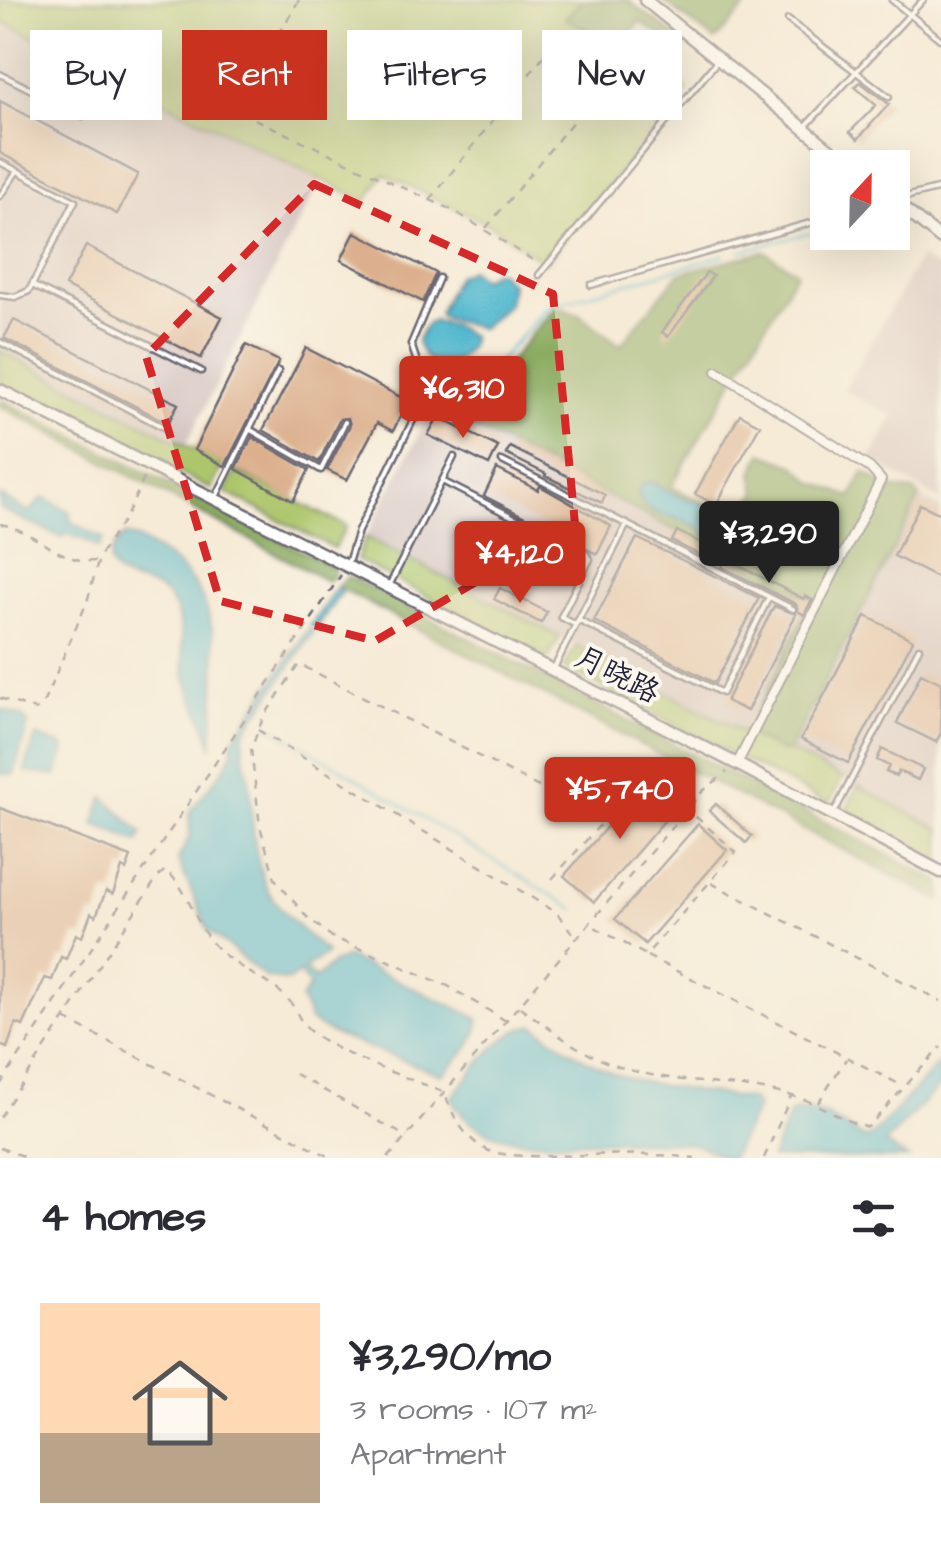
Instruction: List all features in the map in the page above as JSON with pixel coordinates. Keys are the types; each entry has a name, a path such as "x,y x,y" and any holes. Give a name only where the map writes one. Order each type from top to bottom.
{"street":[{"path":"646,0 832,150"},
{"path":"910,214 941,239"},
{"path":"717,370 870,468 881,480 737,764"},
{"name":"月晓路","path":"0,390 737,764 941,872"}],"lane":[{"path":"892,0 940,39"},
{"path":"804,128 923,0"},
{"path":"788,20 888,98"},
{"path":"539,275 718,60"},
{"path":"0,74 30,89"},
{"path":"0,162 74,201 24,296 0,295"},
{"path":"0,196 17,171"},
{"path":"910,196 941,188"},
{"path":"590,284 810,223"},
{"path":"347,566 358,532 434,378 417,362 411,344 439,278"},
{"path":"32,285 202,371"},
{"path":"0,342 165,428"},
{"path":"216,499 278,371"},
{"path":"249,429 320,470 345,422"},
{"path":"388,586 454,457"},
{"path":"502,461 793,609"},
{"path":"442,481 586,554 590,559 560,617 722,693 769,597"},
{"path":"553,670 626,524"},
{"path":"833,815 919,648"}],"path":[{"path":"299,0 240,100 239,108 246,115 430,200 524,252 544,269"},
{"path":"430,200 568,25"},
{"path":"485,230 575,120"},
{"path":"0,698 28,709 42,706 88,602 98,560 149,465"},
{"path":"0,524 75,558 98,560"},
{"path":"0,1085 347,566"},
{"path":"506,1021 448,986 332,937 284,894 275,879 260,826 251,759 256,730 299,664 603,820"},
{"path":"256,730 557,913 576,939"},
{"path":"388,1158 703,791 737,764"},
{"path":"552,879 646,773 736,852 646,955"},
{"path":"0,1117 165,870 176,878 197,925 214,945 236,966 287,997 302,1024 366,1060 445,1092 458,1123 481,1147 496,1154 695,1158"},
{"path":"709,882 941,1001"},
{"path":"589,924 905,1087"},
{"path":"519,1006 567,1042 615,1065 791,1096 817,1103 859,1127 868,1127 941,1048"},
{"path":"64,1018 332,1158"},
{"path":"817,1103 847,1058"},
{"path":"295,1074 407,1137"},
{"path":"764,1158 791,1096"},
{"path":"0,1148 28,1158"}],"highlighted area":[{"path":"314,184 553,294 575,524 375,641 220,601 146,356"}],"shaded area":[{"path":"0,20 30,35 30,120 162,120 162,100 182,110 182,120 203,120 321,178 186,445 0,351"},
{"path":"920,257 941,270 941,501 870,459 894,416 844,390"},
{"path":"433,407 813,600 746,733 366,537"},
{"path":"920,497 941,508 941,829 789,751"}],"green space":[{"path":"0,0 583,0 565,18 589,30 542,30 542,120 663,120 545,263 493,227 384,174 366,202 201,120 327,120 327,30 182,30 182,111 162,101 162,30 30,30 30,35 0,20"},
{"path":"583,0 627,0 667,30 653,30 640,22 633,30 589,30 565,18"},
{"path":"662,0 752,0 715,41"},
{"path":"764,251 797,272 671,487 729,514 744,507 757,494 753,472 762,453 795,465 813,482 851,497 864,472 889,488 914,491 920,497 789,751 782,752 746,733 812,600 433,407 471,392 497,375 559,307 579,314 620,345 679,273"},
{"path":"0,351 223,464 211,489 0,383"},
{"path":"0,399 334,567 334,576 327,581 0,406"},
{"path":"236,471 346,526 334,548 225,492"},
{"path":"366,537 560,637 548,659 357,560"},
{"path":"348,576 941,882 941,901 337,587"},
{"path":"576,646 782,752 789,751 842,778 829,804 564,668"},
{"path":"858,786 941,830 941,860 846,810"}],"water":[{"path":"470,270 482,279 499,272 511,284 508,304 481,328 440,317 439,313 456,277"},
{"path":"432,321 452,325 471,336 470,346 453,363 433,363 419,346 417,341"},
{"path":"650,482 712,508 721,519 725,537 715,542 691,523 649,508 638,493 643,484"},
{"path":"0,496 29,512 43,498 47,499 70,512 70,521 104,539 99,548 67,534 61,537 0,509"},
{"path":"125,535 159,552 182,570 198,590 208,614 216,666 212,747 185,674 179,619 170,599 150,586 123,578 113,569 113,550"},
{"path":"337,587 342,591 244,733 257,858 271,896 327,953 304,969 315,979 347,957 478,1018 472,1042 442,1075 330,1033 310,1021 301,999 310,986 300,973 289,981 265,977 208,930 178,860 190,835 189,813 225,767 233,751 232,741"},
{"path":"0,709 23,717 28,724 14,774 0,774"},
{"path":"36,736 65,750 56,776 26,772"},
{"path":"104,797 142,833 138,842 94,824"},
{"path":"534,1025 582,1058 614,1073 752,1100 757,1107 731,1158 686,1143 528,1141 483,1130 465,1117 451,1098 498,1044"},
{"path":"941,1061 941,1084 885,1144 908,1158 771,1158 790,1113 820,1113 864,1138 872,1136"}],"building":[{"path":"860,82 889,104 858,139 850,132 876,105 855,87"},
{"path":"0,101 138,174 117,214 0,153"},
{"path":"355,232 436,273 423,302 341,260"},
{"path":"86,246 222,317 201,358 65,286"},
{"path":"707,272 713,276 668,337 662,332"},
{"path":"14,320 178,404 168,423 4,338"},
{"path":"246,345 279,361 225,466 194,450"},
{"path":"306,348 408,401 393,431 377,423 347,480 327,470 350,425 348,418 340,419 319,462 263,430"},
{"path":"740,414 760,425 716,505 695,494"},
{"path":"438,417 498,447 489,465 428,435"},
{"path":"252,437 309,470 293,501 236,469"},
{"path":"510,447 605,495 602,503 506,454"},
{"path":"497,469 538,490 540,486 611,526 597,554 484,496"},
{"path":"920,504 941,514 941,580 894,556"},
{"path":"677,531 705,545 700,555 672,541"},
{"path":"637,538 759,598 715,683 594,621"},
{"path":"726,559 812,600 804,615 796,604 722,567"},
{"path":"500,588 547,612 541,623 494,599"},
{"path":"774,606 796,614 747,711 726,701"},
{"path":"866,616 913,640 848,763 801,739"},
{"path":"921,673 941,683 941,733 936,742 897,723"},
{"path":"882,749 923,769 918,780 899,771 896,776 886,772 889,766 877,760"},
{"path":"647,781 676,807 594,902 564,876"},
{"path":"716,804 752,836 746,843 709,811"},
{"path":"0,808 131,857 126,870 122,868 113,894 106,891 96,916 91,913 82,937 76,934 66,959 61,957 52,980 45,978 23,1026 16,1023 7,1048 0,1045"},
{"path":"698,824 727,850 645,944 615,919"}],"waterway":[{"path":"741,251 810,233"},
{"path":"499,361 545,310 556,304 724,255"},
{"path":"268,725 575,909"}]}
